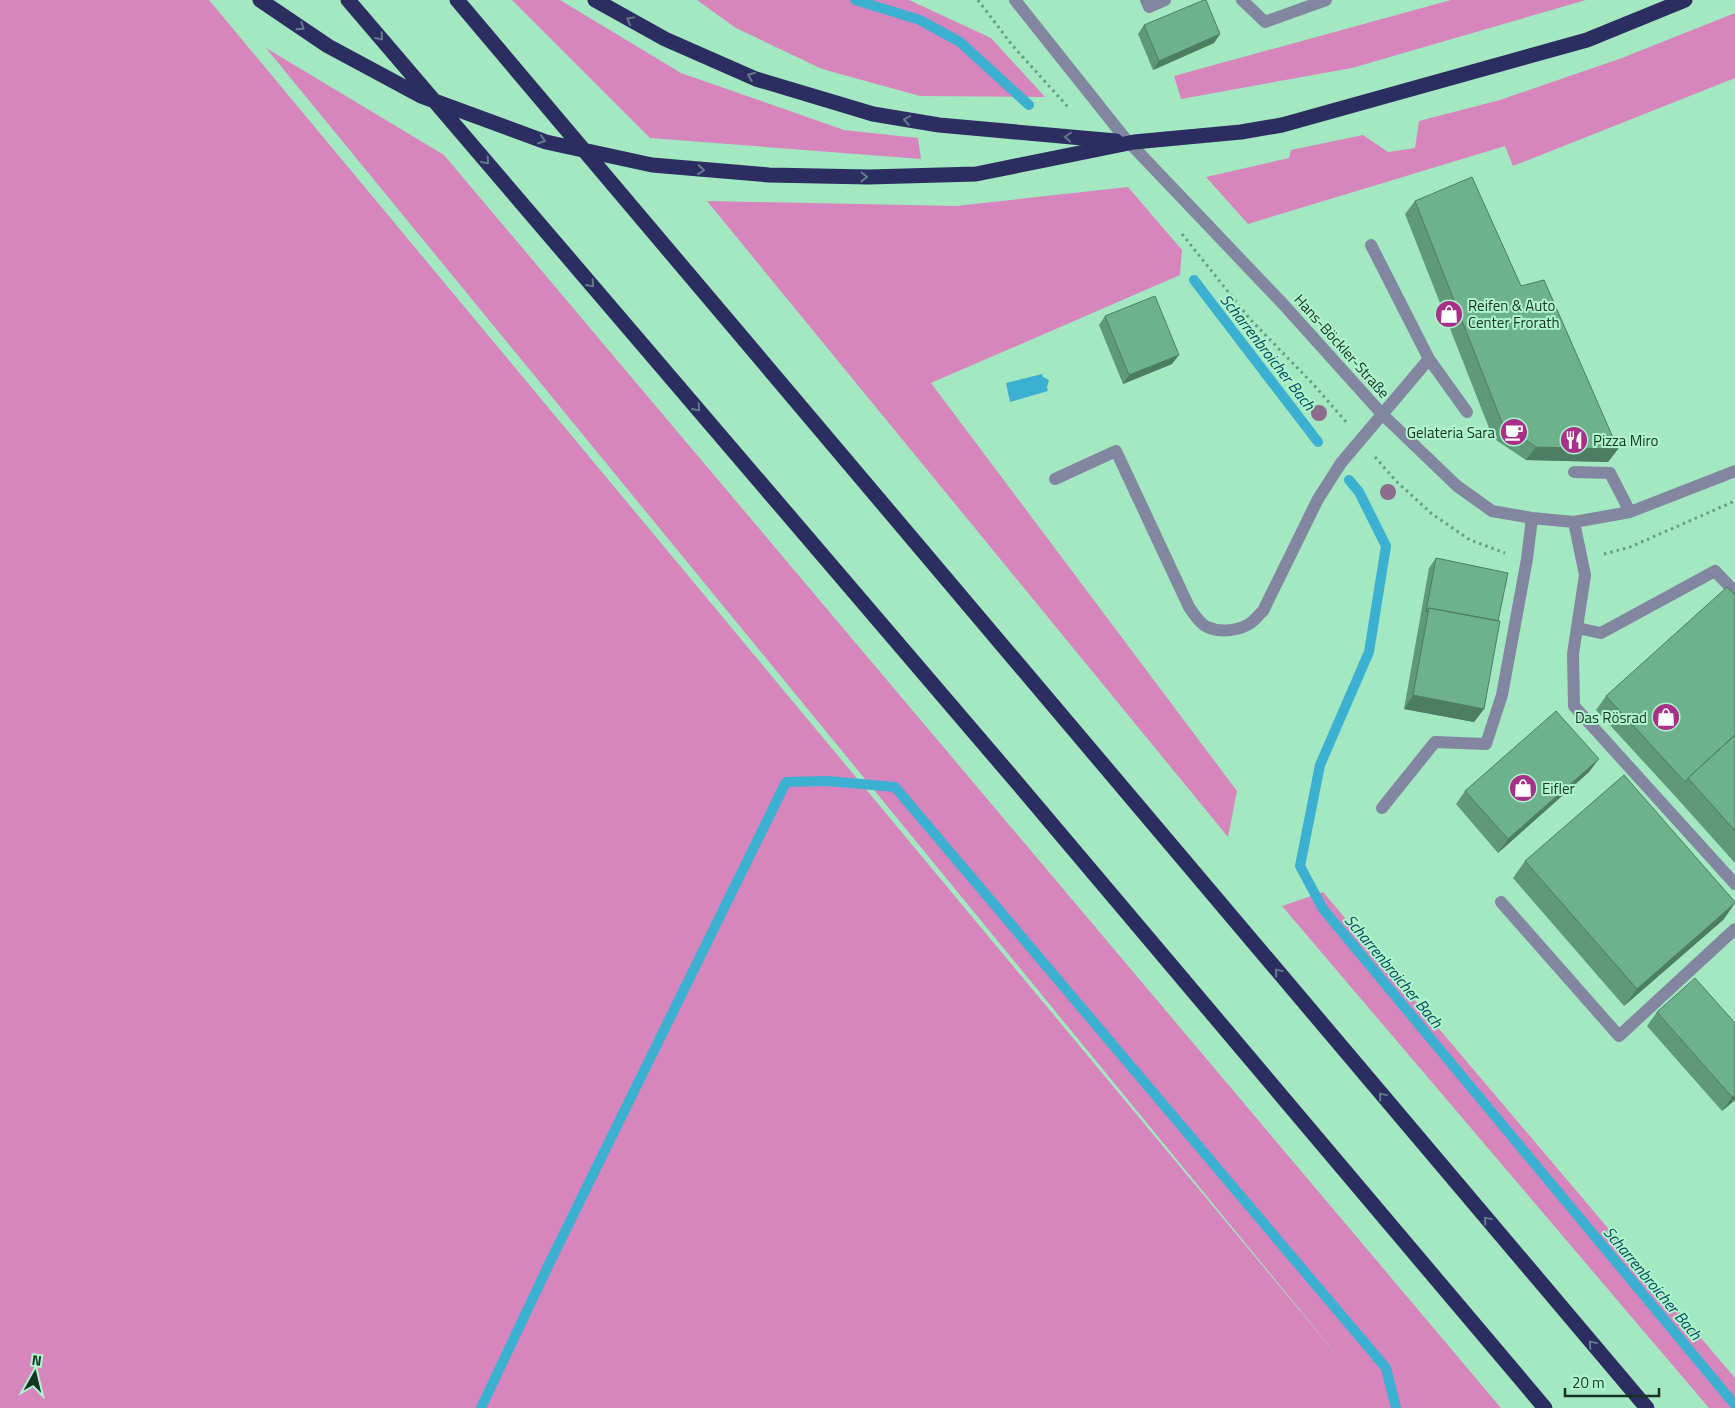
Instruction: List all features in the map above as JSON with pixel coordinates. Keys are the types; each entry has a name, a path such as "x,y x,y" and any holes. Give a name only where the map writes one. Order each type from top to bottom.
{"highway":[{"path":"260,0 328,46 421,96 546,142 652,166 779,175 869,178 976,174 1134,142 1241,132 1282,125 1587,40 1685,0"},
{"path":"348,0 1012,777 1545,1408"},
{"path":"457,0 1647,1408"},
{"path":"595,0 665,39 756,79 874,114 939,125 1134,142"}],"street":[{"name":"Hans-Böckler-Straße","path":"1015,0 1124,137 1283,304 1382,414 1457,486 1492,510 1532,518 1574,522 1630,512 1735,471"},
{"path":"1146,0 1149,7 1165,0"},
{"path":"1242,0 1265,22 1326,0"},
{"path":"1371,245 1429,359 1467,412"},
{"path":"1055,479 1116,451 1189,607 1196,618 1206,626 1222,631 1238,629 1252,622 1263,610 1318,499 1341,463 1429,359"},
{"path":"1574,472 1610,473 1630,512"},
{"path":"1382,808 1435,742 1486,744 1502,695 1527,559 1532,518"},
{"path":"1574,522 1585,575 1573,654 1574,706 1735,884"},
{"path":"1577,628 1601,633 1715,571 1735,592"},
{"path":"1501,902 1619,1036 1735,929"}],"shaded area":[{"path":"0,0 209,0 1346,1366 266,48 444,155 1501,1408 0,1408"},
{"path":"512,0 560,0 681,73 844,130 918,138 921,159 650,138"},
{"path":"697,0 909,0 991,38 1045,97 920,96 822,69 736,28"},
{"path":"1451,0 1586,0 1352,68 1181,99 1174,76"},
{"path":"1735,13 1735,78 1513,166 1505,146 1248,224 1206,177 1289,158 1291,150 1363,135 1388,152 1415,148 1419,121 1500,100 1622,58"},
{"path":"1128,187 1182,250 1180,275 931,383 1237,791 1228,837 707,201 956,206"},
{"path":"1323,892 1735,1378 1735,1408 1709,1408 1282,906"}],"water":[{"path":"1042,374 1043,377 1049,380 1048,391 1010,402 1006,383"}],"building":[{"path":"1206,0 1220,34 1159,61 1144,25"},
{"path":"1472,177 1521,286 1544,280 1618,449 1536,447 1503,425 1415,201"},
{"path":"1155,296 1179,355 1129,375 1105,316"},
{"path":"1436,558 1508,573 1498,621 1429,608 1426,612"},
{"name":"Das Rösrad","path":"1727,587 1735,595 1735,735 1685,782 1606,696"},
{"path":"1429,608 1500,621 1484,709 1413,695"},
{"name":"Eifler","path":"1556,711 1599,759 1508,839 1465,791"},
{"path":"1735,735 1735,831 1688,778"},
{"path":"1624,775 1735,902 1637,989 1525,861"},
{"path":"1695,978 1735,1023 1735,1095 1732,1097 1657,1012"}],"waterway":[{"name":"Scharrenbroicher Bach","path":"855,0 920,20 960,42 1029,105"},
{"name":"Scharrenbroicher Bach","path":"1194,280 1318,442"},
{"name":"Scharrenbroicher Bach","path":"1349,480 1359,492 1386,546 1369,652 1320,765 1300,866 1323,909 1735,1405"},
{"path":"481,1408 550,1262 786,782 827,781 895,787 1386,1368 1396,1408"}],"place":[{"name":"Reifen & Auto Center Frorath","path":"1449,314"},
{"name":"Gelateria Sara","path":"1514,432"},
{"name":"Pizza Miro","path":"1574,440"},
{"name":"Das Rösrad","path":"1666,717"},
{"name":"Eifler","path":"1523,788"}]}
